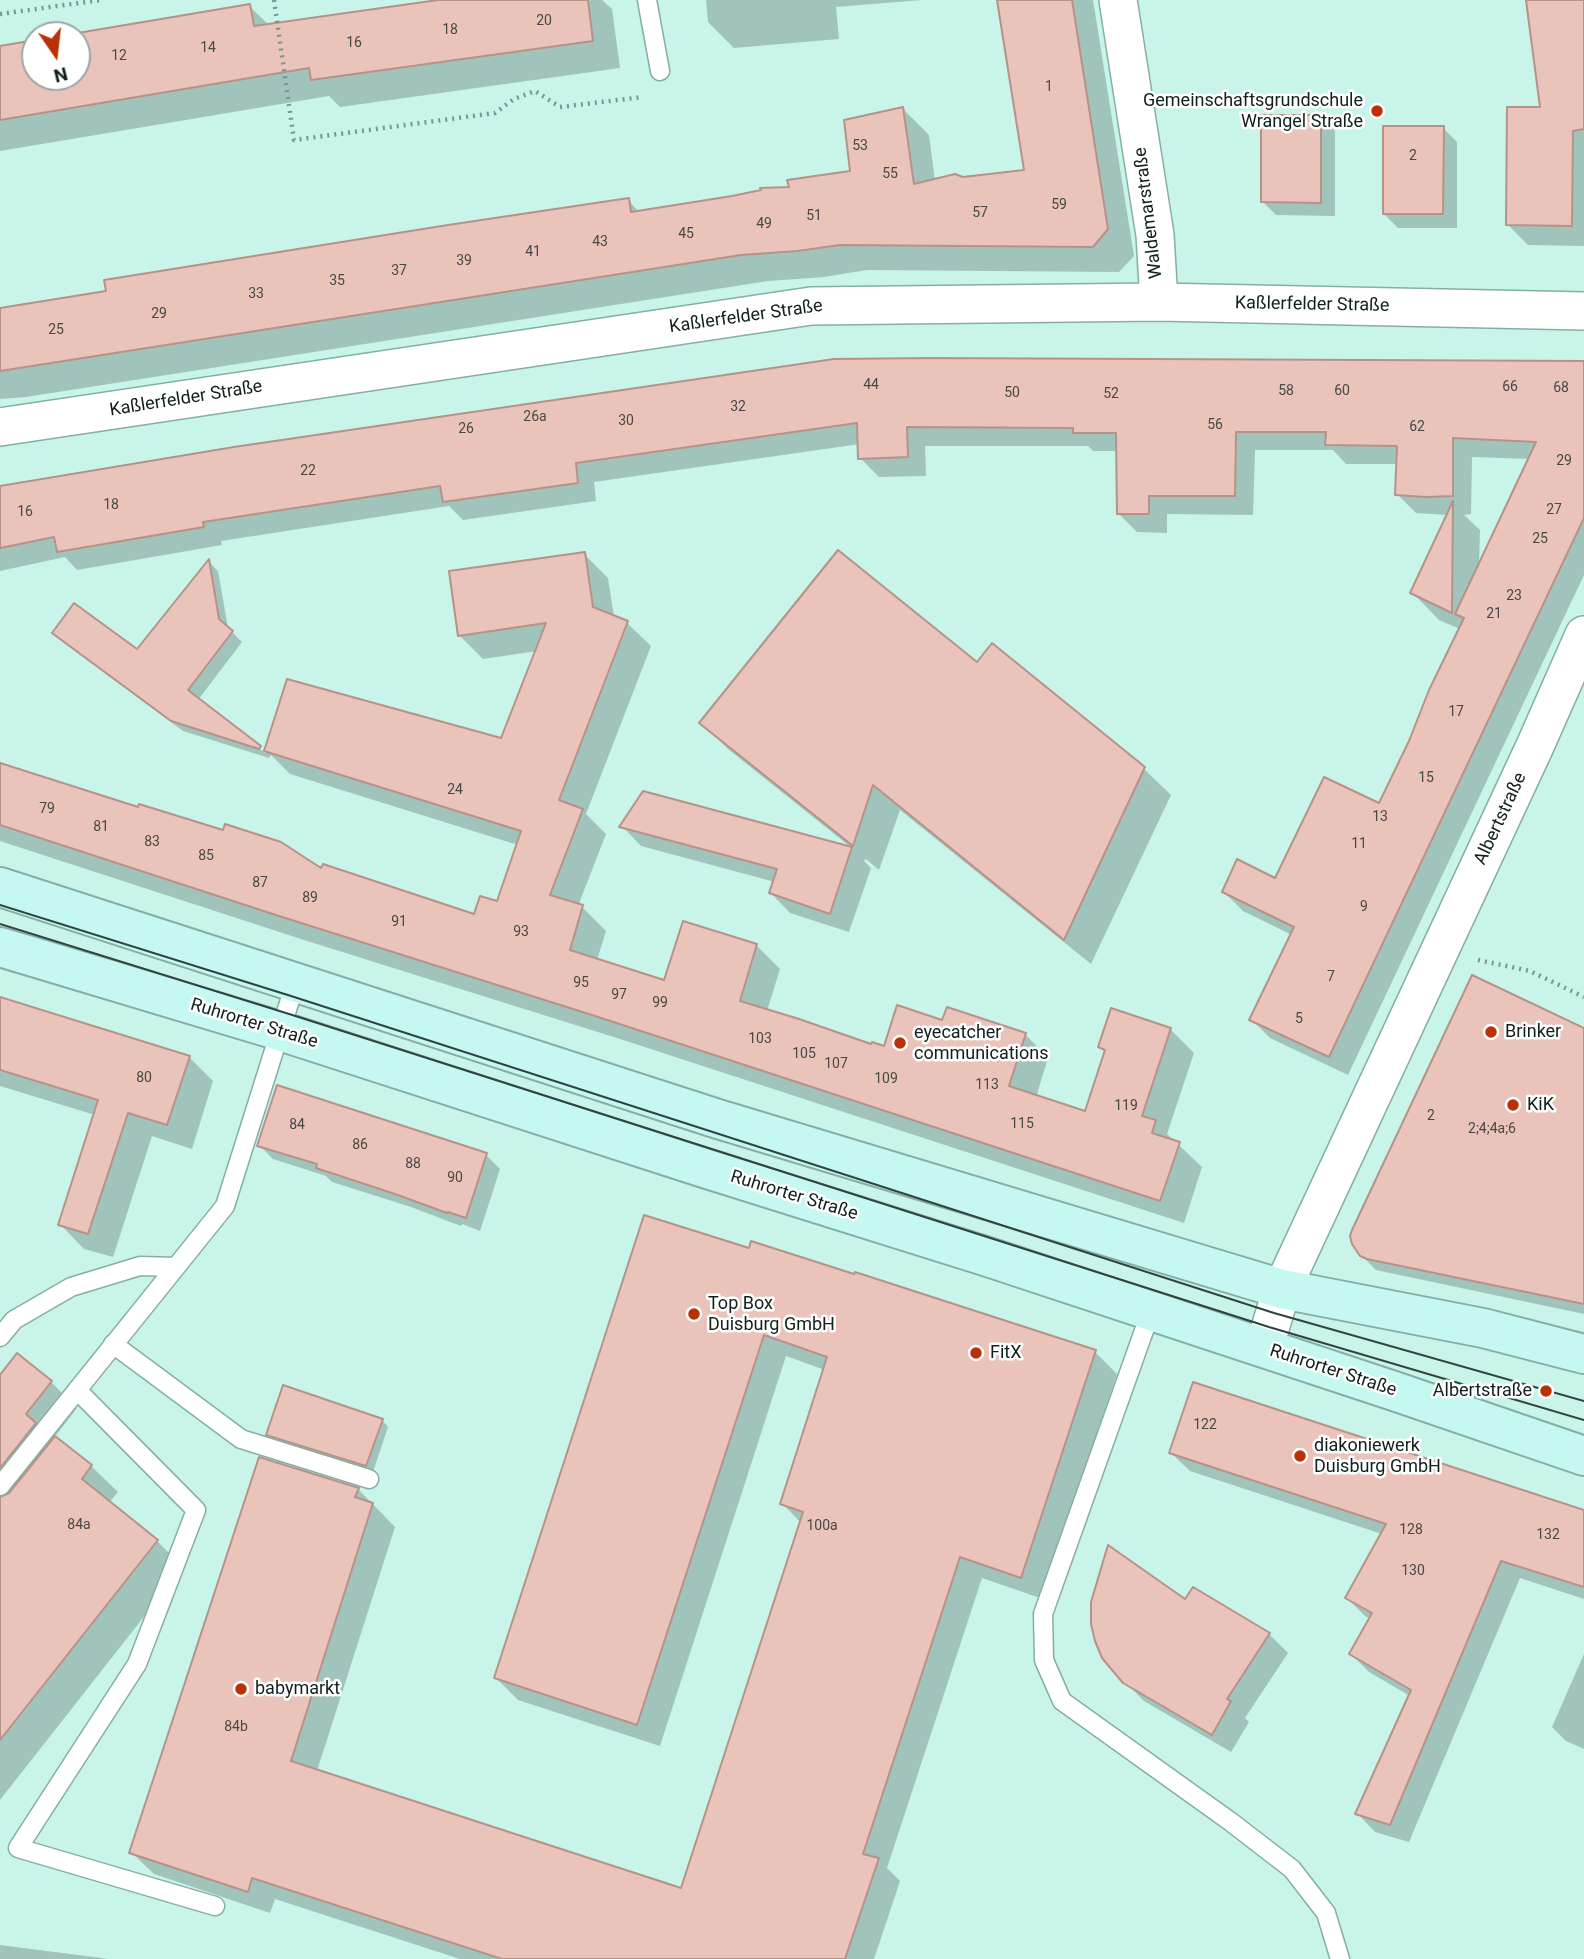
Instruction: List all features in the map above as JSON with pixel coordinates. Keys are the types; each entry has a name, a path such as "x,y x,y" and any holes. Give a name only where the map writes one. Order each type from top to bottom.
{"main road":[{"path":"0,887 718,1119 1282,1289 1483,1328 1584,1354"},
{"name":"Ruhrorter Straße","path":"0,947 280,1031 985,1256 1584,1456"}],"street":[{"name":"Waldemarstraße","path":"1118,0 1155,235 1158,302"},
{"name":"Kaßlerfelder Straße","path":"0,427 811,306 1158,302 1584,311"},
{"name":"Albertstraße","path":"1264,1348 1282,1289 1584,635"}],"lane":[{"path":"647,0 660,71"},
{"path":"0,1486 225,1206 296,981"},
{"path":"0,1337 13,1320 71,1287 140,1266 176,1267"},
{"path":"1151,1311 1043,1614 1044,1660 1062,1701 1292,1869 1326,1913 1340,1959"},
{"path":"113,1344 241,1439 369,1479"},
{"path":"77,1390 196,1510 137,1664 18,1848 215,1906"}],"path":[{"path":"0,14 101,0"},
{"path":"274,0 294,140 495,113 514,99 535,91 560,107 647,97 660,71"},
{"path":"1470,959 1530,971 1584,997"}],"building":[{"path":"438,0 588,0 593,41 311,80 309,68 0,120 0,46 21,42 21,91 91,91 91,31 250,4 254,26"},
{"path":"997,0 1072,0 1108,229 1093,247 840,245 741,255 0,371 0,308 106,291 104,280 448,225 629,198 631,212 732,196 761,190 760,188 789,187 787,180 850,171 844,120 903,107 914,184 955,174 963,177 1024,170"},
{"path":"1526,0 1584,0 1584,129 1573,131 1572,226 1506,225 1507,107 1540,107"},
{"path":"1261,115 1321,115 1321,203 1261,202"},
{"path":"1383,126 1444,126 1443,214 1383,214"},
{"path":"834,359 1584,361 1584,518 1329,1057 1249,1020 1294,927 1222,892 1237,859 1275,878 1324,777 1379,803 1464,618 1455,614 1536,442 1453,438 1453,496 1426,497 1395,495 1397,446 1325,445 1326,432 1236,432 1235,496 1149,496 1149,514 1117,514 1116,433 1073,433 1073,428 907,427 908,457 858,459 857,423 576,463 578,483 443,502 440,486 203,522 204,527 57,552 54,537 0,548 0,486 234,447"},
{"path":"1453,501 1452,613 1410,593"},
{"path":"838,550 977,662 992,643 1145,767 1064,940 873,785 853,846 699,723"},
{"path":"585,552 593,607 628,621 559,800 583,809 550,895 583,905 570,950 664,980 683,921 757,944 740,1001 884,1046 897,1005 942,1020 947,1007 1026,1033 1009,1086 1085,1111 1105,1050 1098,1047 1111,1008 1171,1028 1142,1116 1156,1120 1152,1133 1180,1142 1160,1201 0,825 0,763 138,807 139,804 223,830 225,824 281,842 321,868 323,864 474,914 480,896 497,901 521,831 264,751 287,679 501,738 546,623 458,636 449,571"},
{"path":"209,559 219,619 233,631 188,690 261,746 259,749 171,721 52,633 74,603 137,649"},
{"path":"643,791 852,847 830,914 769,893 777,869 619,827"},
{"path":"1472,975 1584,1028 1584,1304 1367,1259 1360,1256 1352,1244 1352,1230"},
{"path":"0,997 190,1056 167,1125 128,1113 88,1234 58,1225 98,1100 0,1070"},
{"path":"277,1085 487,1153 466,1218 316,1168 317,1164 257,1146"},
{"path":"644,1215 749,1248 751,1241 854,1274 855,1272 1096,1350 1021,1578 960,1557 863,1854 879,1858 845,1959 502,1959 252,1878 248,1892 129,1853 259,1457 359,1488 355,1497 373,1503 291,1761 681,1888 803,1512 780,1504 827,1357 764,1335 637,1725 494,1678"},
{"path":"17,1353 52,1381 26,1414 36,1423 0,1468 0,1375"},
{"path":"1193,1382 1584,1510 1584,1587 1501,1561 1390,1825 1355,1814 1411,1690 1349,1654 1372,1613 1345,1598 1386,1524 1169,1453"},
{"path":"283,1385 383,1419 366,1466 266,1435"},
{"path":"55,1436 92,1465 82,1479 158,1540 0,1740 0,1497 9,1493"},
{"path":"1108,1545 1185,1599 1193,1587 1270,1633 1227,1699 1231,1701 1212,1735 1123,1683 1102,1658 1091,1624 1091,1602"}],"tram line":[{"path":"0,905 1274,1313 1584,1401"},
{"path":"0,924 1269,1327 1584,1420"}],"place":[{"name":"Gemeinschaftsgrundschule Wrangel Straße","path":"1377,111"},
{"name":"Brinker","path":"1491,1032"},
{"name":"eyecatcher communications","path":"900,1043"},
{"name":"KiK","path":"1513,1105"},
{"name":"Top Box Duisburg GmbH","path":"694,1314"},
{"name":"FitX","path":"976,1353"},
{"name":"Albertstraße","path":"1546,1391"},
{"name":"diakoniewerk Duisburg GmbH","path":"1300,1456"},
{"name":"babymarkt","path":"241,1689"}]}
